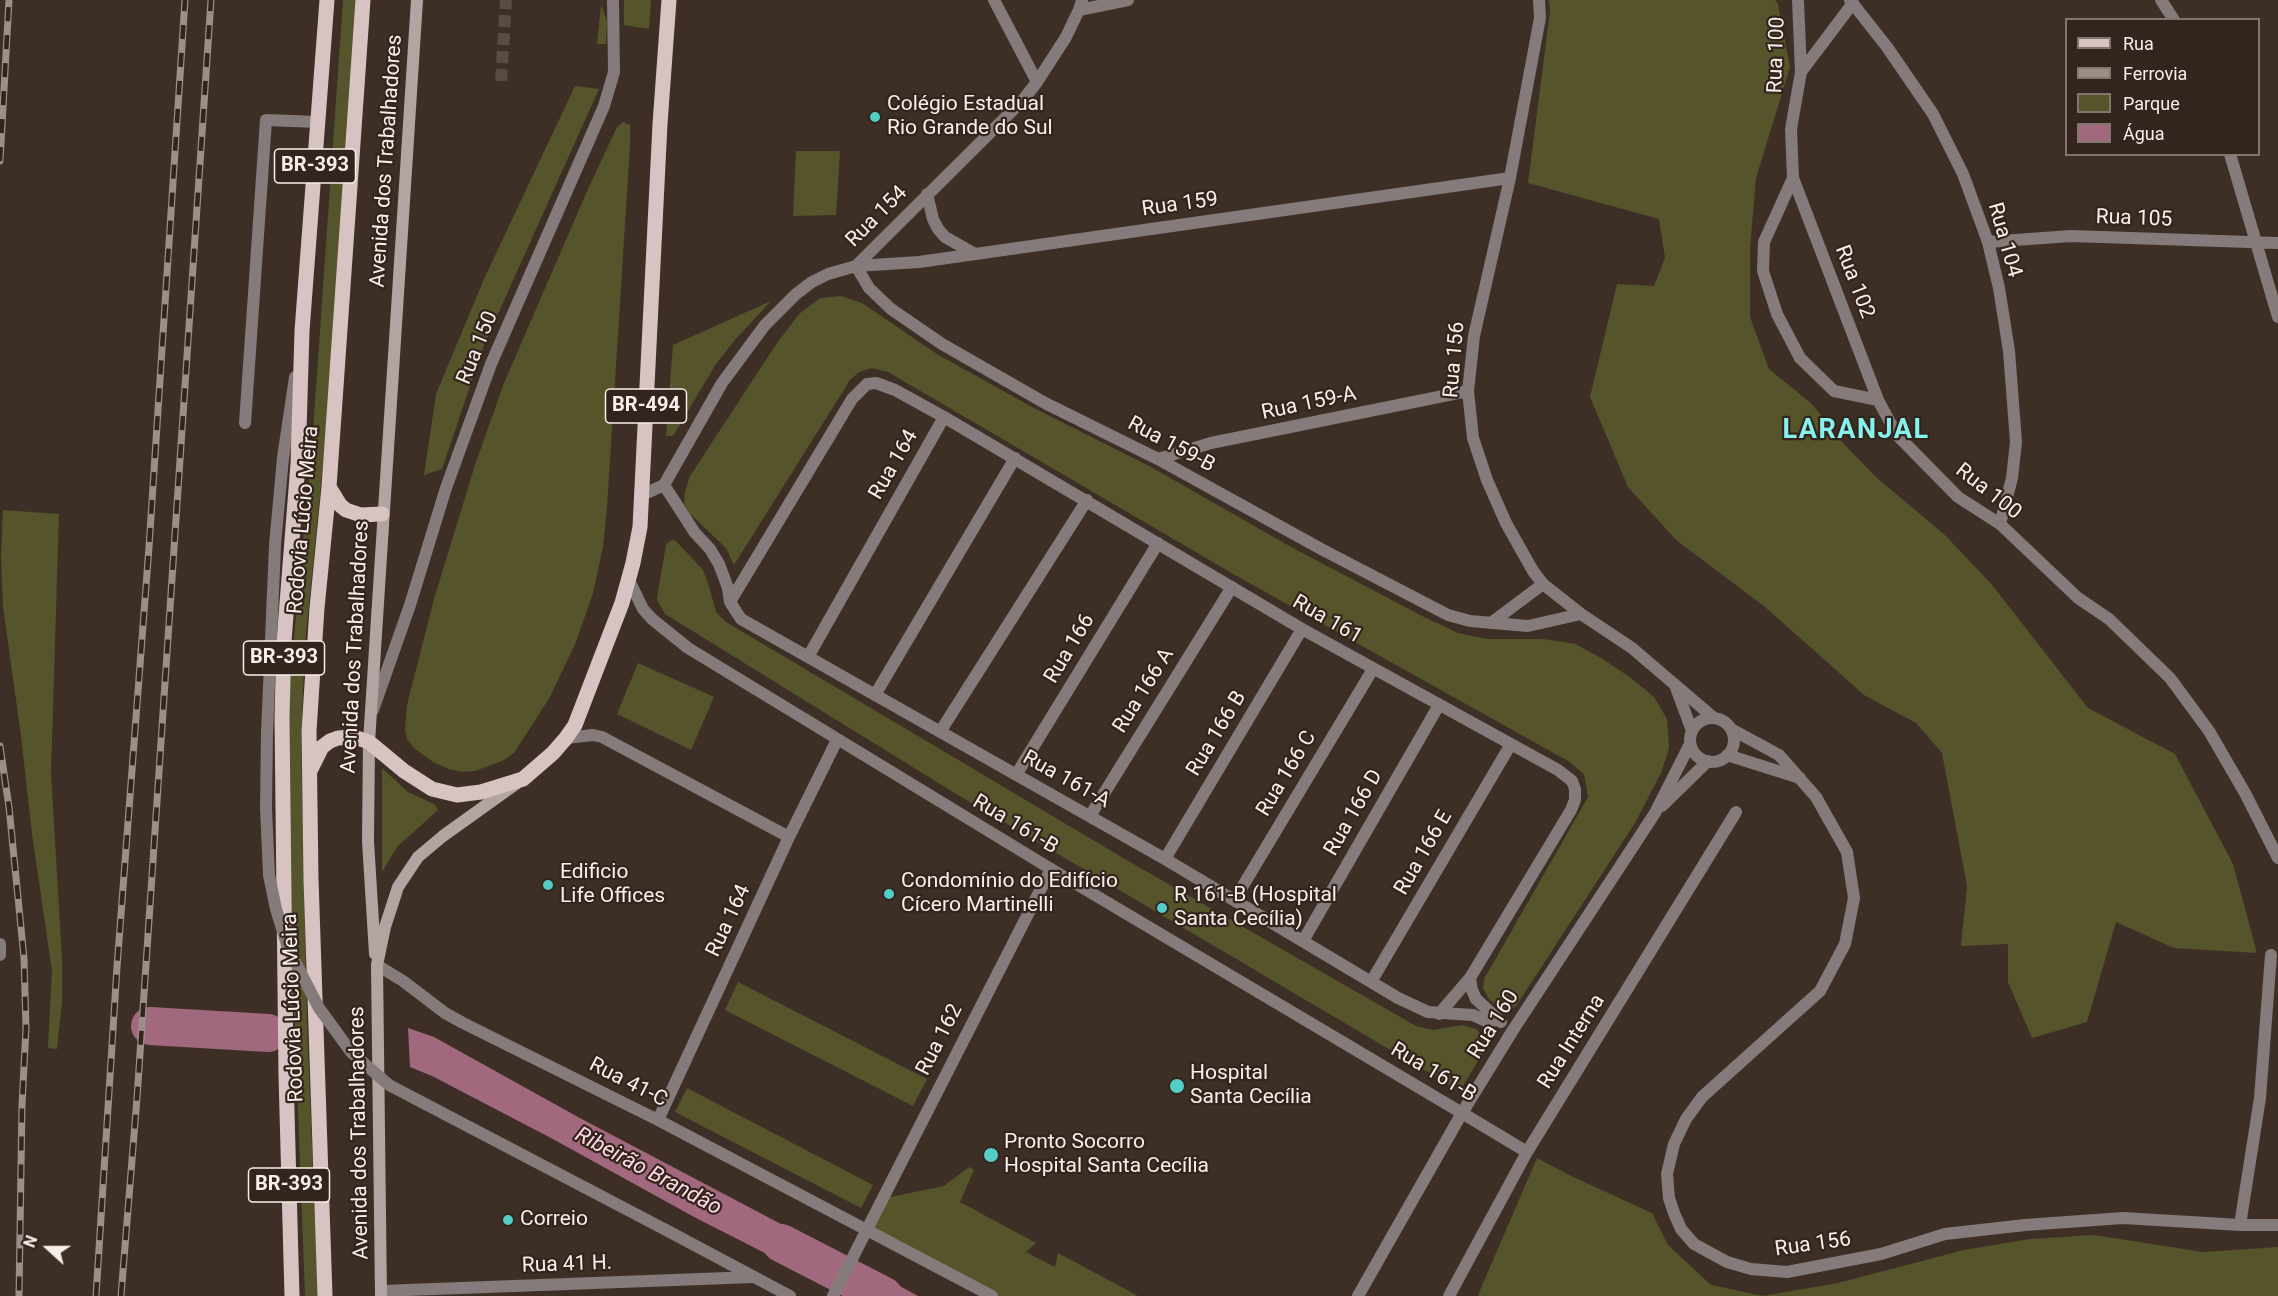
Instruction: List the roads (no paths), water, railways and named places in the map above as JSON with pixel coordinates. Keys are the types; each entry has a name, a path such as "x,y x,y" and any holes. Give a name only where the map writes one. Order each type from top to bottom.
{"main road":[{"name":"Rodovia Lúcio Meira","path":"292,1296 286,1075 282,718 284,641 298,464 302,331 327,0"},
{"name":"Rodovia Lúcio Meira","path":"325,1296 308,777 311,672 329,487 363,0"},
{"name":"Avenida dos Trabalhadores","path":"381,1294 378,1007 368,841 369,742 417,0"},
{"name":"BR-494","path":"523,779 553,753 575,725 615,622 629,580 639,537 660,124 669,0"},
{"path":"329,487 340,505 346,510 361,514 382,514"},
{"path":"308,777 322,747 330,741 346,737 369,742 413,778 432,789 457,795 481,792 523,779"},
{"path":"376,960 391,906 409,868 428,848 523,779"}],"street":[{"name":"Rua 150","path":"371,714 410,605 446,488 485,381 604,106 614,72 613,0"},
{"path":"994,0 1037,82"},
{"path":"1081,5 1128,0"},
{"name":"Rua 156","path":"1539,0 1540,18 1510,178 1474,336 1468,391 1473,438 1486,480 1511,532 1533,571 1544,584 1581,615 1632,648 1714,718"},
{"name":"Rua 100","path":"1798,0 1801,72 1791,129 1793,178 1764,242 1762,271 1777,314 1800,358 1834,391 1878,400 1897,435 1958,497 2000,524 2078,598 2109,619 2170,678 2209,731 2245,793 2278,858"},
{"path":"2161,0 2173,18"},
{"path":"1801,72 1852,2"},
{"name":"Rua 104","path":"1852,2 1887,47 1933,114 1963,174 1988,242 1999,288 2009,351 2016,442 2012,478 2000,524"},
{"name":"Rua 154","path":"664,485 722,384 765,325 796,294 812,282 828,274 856,266 1023,100 1066,37 1081,5"},
{"path":"245,423 266,120 318,122"},
{"path":"2231,156 2278,317"},
{"name":"Rua 159","path":"856,266 919,262 1510,178"},
{"name":"Rua 102","path":"1793,178 1878,400"},
{"path":"927,194 938,229 945,237 975,254"},
{"name":"Rua 105","path":"1988,242 2071,236 2278,243"},
{"name":"Rua 159-B","path":"856,266 869,288 891,309 916,327 1045,403 1158,459 1323,550 1448,615 1470,621 1528,626 1581,615"},
{"path":"302,331 283,458 275,545 267,733 266,808 269,875 288,948 319,1008 351,1052 389,1085 790,1296"},
{"name":"Rua 161","path":"730,602 852,399 867,384 885,385 1087,500 1302,629 1566,775 1575,789 1575,800 1563,823 1470,978 1439,1014"},
{"name":"Rua 159-A","path":"1158,459 1212,443 1468,391"},
{"name":"Rua 164","path":"808,657 944,417"},
{"path":"875,695 1015,458"},
{"path":"642,495 664,485"},
{"name":"Rua 161-A","path":"664,485 695,533 710,549 719,564 728,588 730,602 741,619 1235,899 1413,1006 1439,1014 1458,1013 1473,1015 1486,1021 1498,1020 1513,1030"},
{"path":"940,732 1087,500"},
{"name":"Rua 166","path":"1016,775 1158,543"},
{"name":"Rua 161-B","path":"629,580 643,609 675,639 1051,869 1527,1152"},
{"path":"1491,623 1544,584"},
{"name":"Rua 166 A","path":"1090,816 1232,587"},
{"name":"Rua 166 B","path":"1165,859 1302,629"},
{"name":"Rua 166 C","path":"1235,899 1373,669"},
{"path":"1675,684 1692,731 1690,744 1697,756 1708,761 1721,759 1727,755 1733,743 1731,729 1721,720 1714,718 1701,721 1692,731"},
{"name":"Rua 166 D","path":"1303,941 1439,705"},
{"name":"Rua 156","path":"1731,729 1779,755 1816,797 1847,852 1854,898 1845,944 1820,991 1702,1097 1686,1119 1674,1144 1667,1174 1669,1198 1681,1229 1694,1244 1727,1262 1751,1269 1787,1272 1881,1254 1945,1234 2025,1225 2123,1218 2240,1226 2278,1225"},
{"path":"567,738 602,736 789,837"},
{"name":"Rua 164","path":"658,1120 789,837 837,740"},
{"name":"Rua 166 E","path":"1371,982 1511,744"},
{"name":"Rua 160","path":"1358,1296 1462,1113 1513,1030 1655,813 1690,744"},
{"path":"1727,755 1801,778"},
{"name":"Rua 160","path":"1655,813 1708,761"},
{"name":"Rua Interna","path":"1449,1296 1527,1152 1736,812"},
{"name":"Rua 162","path":"833,1296 1051,869"},
{"path":"0,944 0,955"},
{"path":"2240,1226 2260,1098 2271,955"},
{"name":"Rua 41-C","path":"376,960 445,1013 463,1023 658,1120 992,1296"},
{"path":"1470,978 1476,999 1498,1020"},
{"name":"Rua 41 H.","path":"381,1294 754,1277"}],"water":[{"path":"408,1028 434,1037 578,1117 834,1252 820,1281 696,1218 551,1138 432,1076 410,1067"},
{"path":"865,1267 918,1296 850,1296"}],"waterway":[{"name":"Ribeirão Brandão","path":"150,1026 268,1033"},
{"name":"Ribeirão Brandão","path":"781,1243 884,1296"}],"tunnel":[{"path":"501,81 506,0"}],"railway":[{"path":"0,161 9,0"},
{"path":"96,1296 185,0"},
{"path":"121,1296 137,1098 211,0"},
{"path":"0,746 9,807 24,958 26,1028 22,1105 19,1296"}],"place":[{"name":"Colégio Estadual Rio Grande do Sul","path":"875,117"},
{"name":"Edificio Life Offices","path":"548,885"},
{"name":"Condomínio do Edifício Cícero Martinelli","path":"889,894"},
{"name":"R 161-B (Hospital Santa Cecília)","path":"1162,908"},
{"name":"Hospital Santa Cecília","path":"1177,1086"},
{"name":"Pronto Socorro Hospital Santa Cecília","path":"991,1155"},
{"name":"Correio","path":"508,1220"}],"district":[{"name":"LARANJAL","path":"1856,431"}]}
